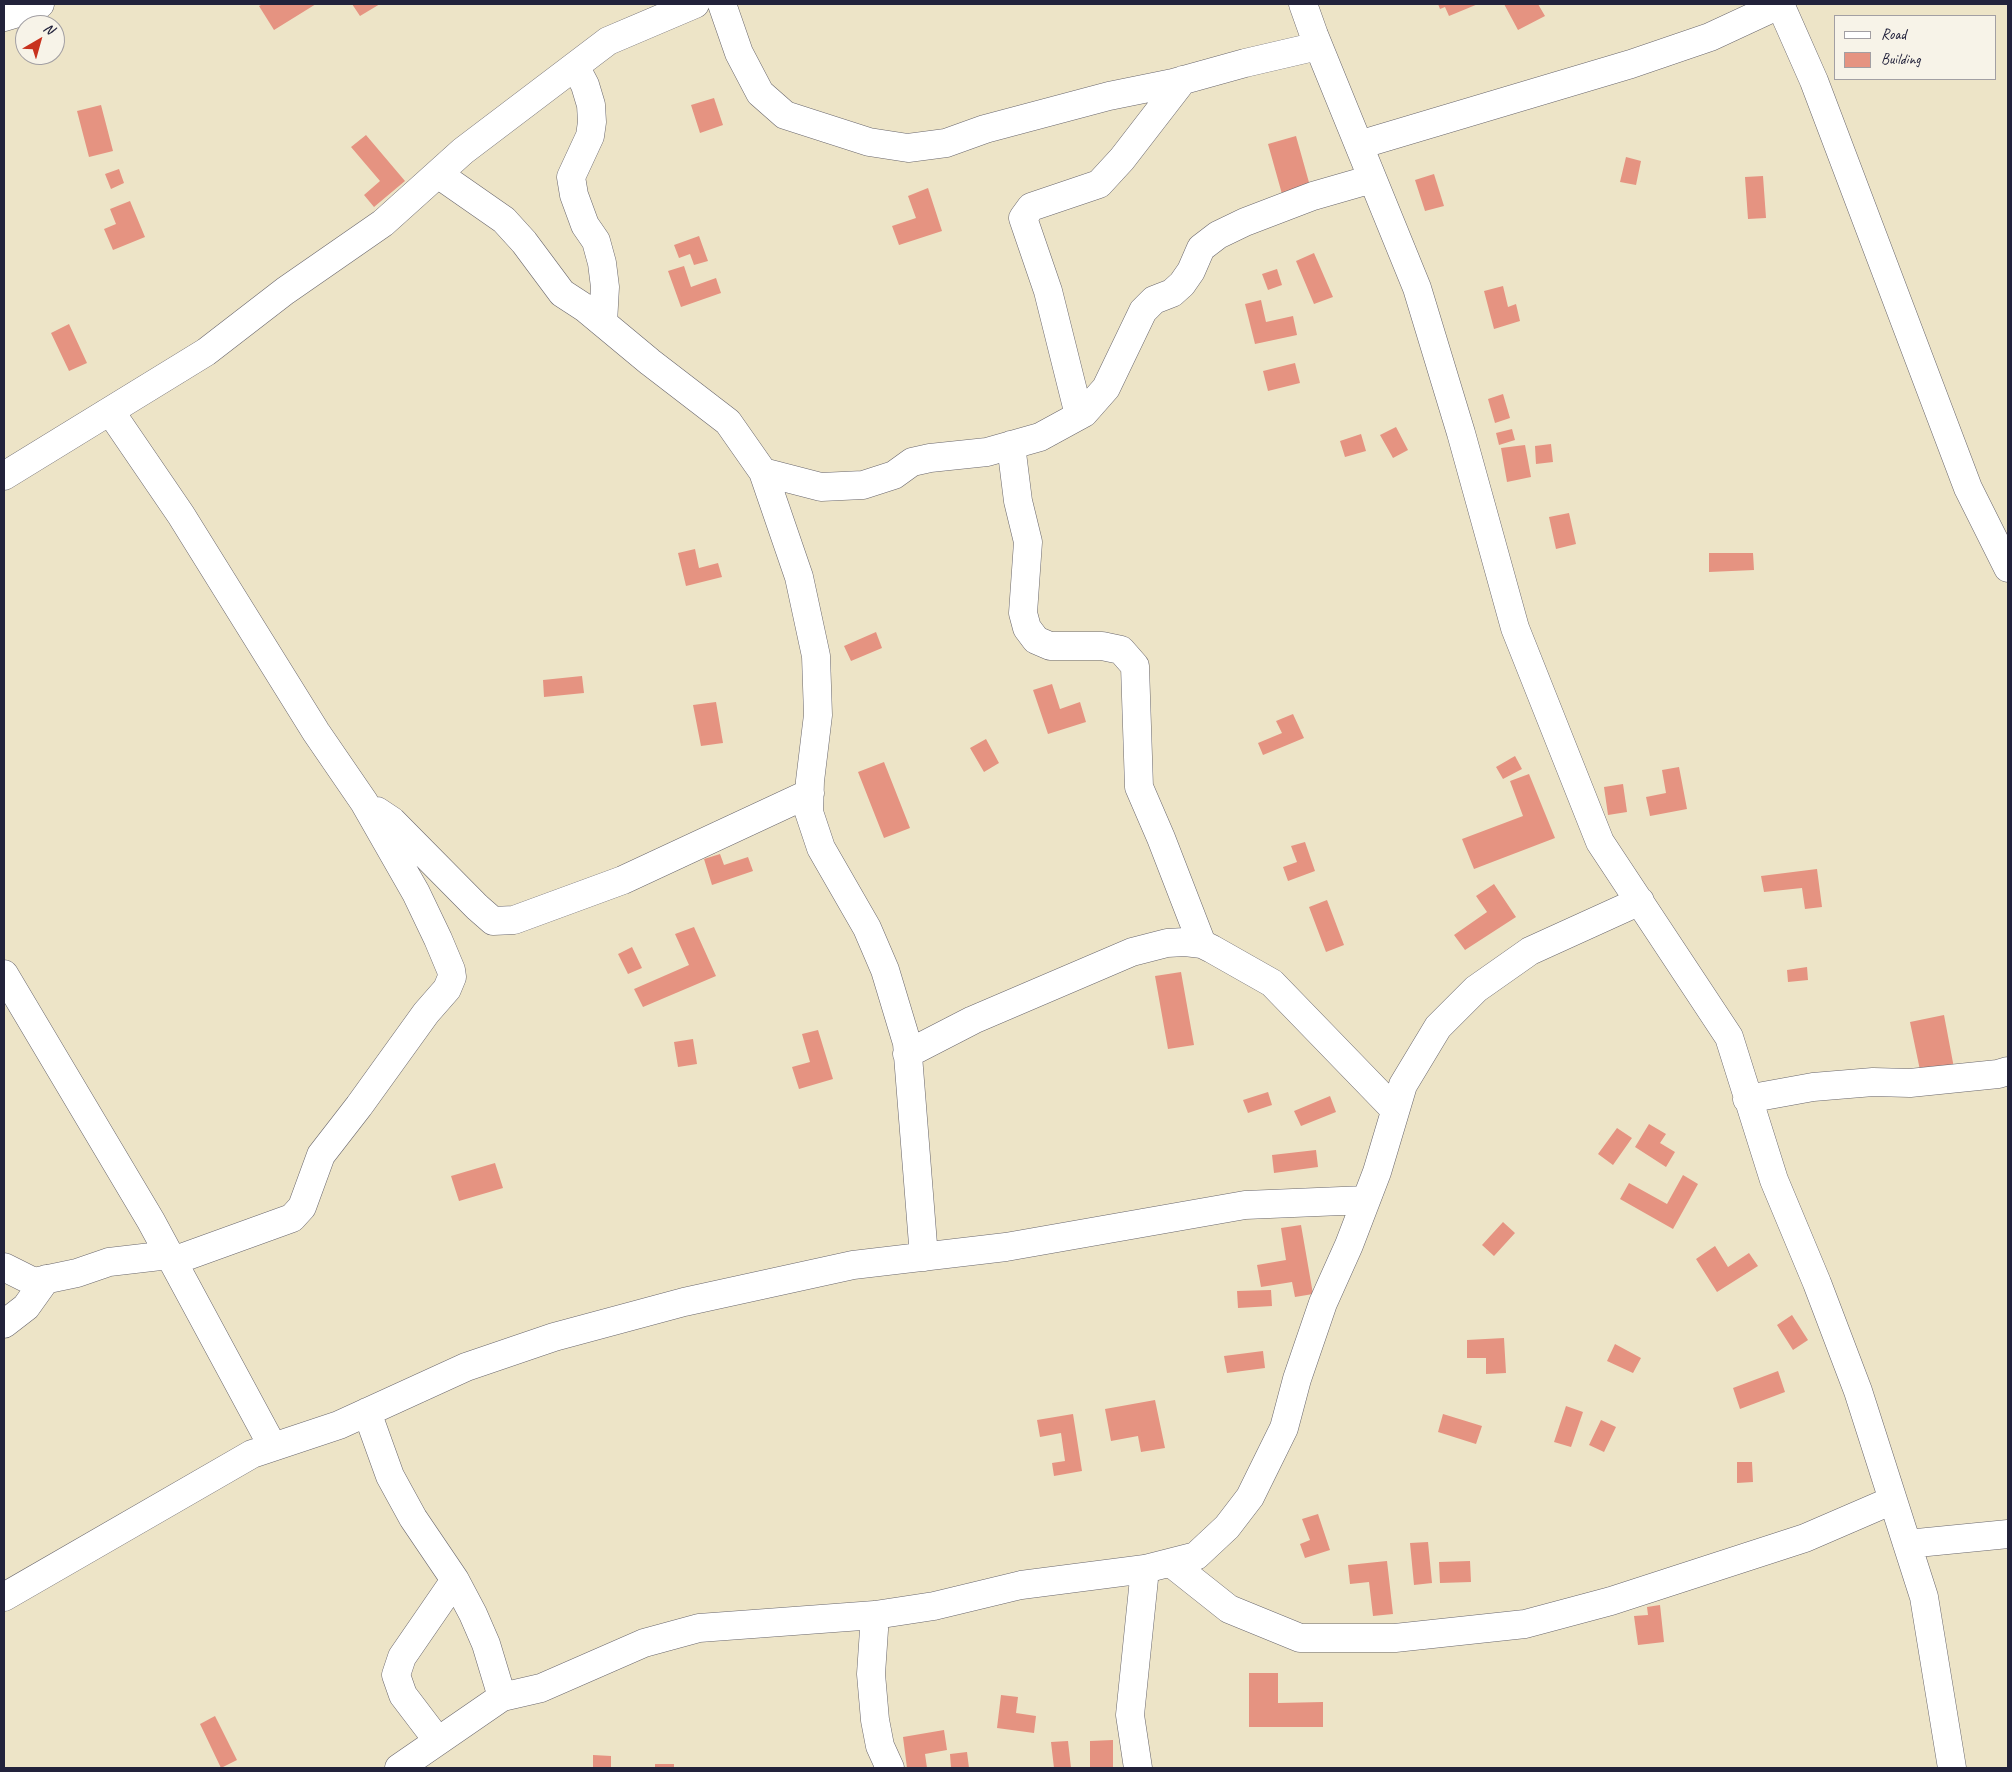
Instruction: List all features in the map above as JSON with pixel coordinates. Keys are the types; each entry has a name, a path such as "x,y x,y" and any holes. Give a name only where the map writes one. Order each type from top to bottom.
{"street":[{"path":"4,17 34,8 40,4"},
{"path":"4,476 206,352 285,291 383,222 464,151 608,41 696,4"},
{"path":"722,4 739,54 760,93 785,115 869,142 908,148 946,143 985,130 1109,96 1183,80 1245,62 1318,46"},
{"path":"1303,4 1318,46 1420,297 1461,433 1515,628 1600,842 1729,1037 1774,1180 1817,1283 1858,1391 1924,1597 1952,1768"},
{"path":"1358,145 1631,64 1710,37 1781,4 1814,81 1968,488 2008,568"},
{"path":"575,66 585,85 591,105 592,122 590,136 571,176 574,195 585,225 596,241 602,263 605,287 603,323"},
{"path":"1079,416 1048,291 1023,218 1031,207 1099,184 1122,160 1183,80"},
{"path":"438,174 504,220 524,242 562,293 585,308 728,422 763,472 799,577 816,656 818,715 810,793 810,812 820,848 867,928 885,970 907,1043 924,1256"},
{"path":"763,472 821,487 863,485 894,475 912,462 930,458 986,452 1040,437 1079,416 1106,388 1143,311 1154,300 1172,293 1182,284 1191,271 1201,248 1218,235 1245,222 1313,196 1372,179"},
{"path":"4,1267 34,1282 77,1273 109,1262 171,1258 292,1218 302,1207 321,1155 426,1013 447,989 452,977 438,938 416,894 362,800 316,732 181,515 110,411"},
{"path":"1011,445 1018,500 1028,542 1023,613 1027,628 1036,640 1050,646 1102,646 1121,650 1135,666 1139,787 1202,944"},
{"path":"362,800 392,821 493,921 514,920 623,880 810,793"},
{"path":"399,1768 502,1697 541,1688 644,1643 699,1628 875,1615 934,1606 1021,1586 1144,1569 1196,1556 1227,1527 1250,1496 1284,1428 1296,1379 1323,1303 1349,1245 1377,1172 1403,1085 1438,1027 1476,989 1530,951 1640,901"},
{"path":"907,1054 973,1020 1132,952 1167,943 1185,942 1202,944 1272,983 1395,1110"},
{"path":"4,974 171,1258 274,1447"},
{"path":"1748,1098 1813,1087 1873,1082 1910,1083 1998,1074 2008,1071"},
{"path":"4,1597 244,1459 339,1425 466,1367 554,1337 684,1302 844,1267 1006,1247 1245,1205 1366,1200"},
{"path":"4,1324 26,1307 46,1279"},
{"path":"367,1412 390,1476 413,1518 455,1580 474,1614 486,1644 502,1697"},
{"path":"1171,1562 1229,1610 1300,1638 1395,1638 1525,1624 1611,1601 1805,1538 1893,1500"},
{"path":"1907,1544 2008,1534"},
{"path":"1138,1768 1130,1715 1144,1569"},
{"path":"438,1741 403,1694 396,1675 402,1657 455,1580"},
{"path":"875,1615 871,1674 875,1720 880,1746 890,1768"}],"building":[{"path":"263,4 316,4 274,30 259,6"},
{"path":"352,4 380,4 360,16"},
{"path":"1438,4 1478,4 1449,16 1445,7 1440,9"},
{"path":"1504,4 1538,4 1545,16 1518,30"},
{"path":"714,98 723,125 700,133 691,105"},
{"path":"101,105 113,151 89,157 77,111"},
{"path":"366,135 405,181 374,207 364,195 380,181 351,147"},
{"path":"1296,136 1310,186 1282,194 1268,144"},
{"path":"1626,157 1641,161 1636,185 1620,182"},
{"path":"119,169 124,183 111,189 105,174"},
{"path":"1434,174 1444,206 1425,211 1415,180"},
{"path":"1763,176 1766,218 1748,219 1745,177"},
{"path":"928,188 942,231 899,245 892,226 916,218 908,196"},
{"path":"130,201 145,237 113,250 104,229 116,224 110,209"},
{"path":"699,236 708,261 694,265 690,254 679,258 674,245"},
{"path":"1314,253 1333,297 1314,304 1296,261"},
{"path":"684,266 691,287 716,278 721,293 681,307 668,271"},
{"path":"1277,269 1282,285 1268,290 1262,274"},
{"path":"1503,286 1508,307 1516,304 1520,321 1494,329 1484,291"},
{"path":"1261,300 1266,322 1293,316 1297,335 1255,344 1245,304"},
{"path":"69,324 87,363 69,371 51,333"},
{"path":"1295,363 1300,383 1268,391 1263,371"},
{"path":"1503,394 1510,418 1495,423 1488,399"},
{"path":"1396,427 1408,450 1393,458 1380,435"},
{"path":"1512,429 1515,440 1499,445 1496,433"},
{"path":"1361,434 1366,451 1345,457 1340,441"},
{"path":"1551,444 1553,462 1536,464 1535,446"},
{"path":"1525,445 1531,477 1507,482 1501,448"},
{"path":"1569,513 1576,544 1556,549 1549,517"},
{"path":"695,549 699,568 718,563 722,577 686,586 678,553"},
{"path":"1709,553 1753,553 1754,570 1709,572"},
{"path":"876,632 882,648 851,661 844,646"},
{"path":"582,676 584,693 544,697 543,680"},
{"path":"1052,684 1060,709 1080,702 1086,722 1048,734 1033,690"},
{"path":"716,702 723,743 701,746 693,705"},
{"path":"1293,714 1304,738 1263,755 1258,743 1282,733 1276,721"},
{"path":"986,739 999,763 984,772 970,748"},
{"path":"1515,756 1522,769 1503,779 1496,767"},
{"path":"884,762 910,828 884,838 858,772"},
{"path":"1679,767 1687,809 1650,816 1646,797 1666,793 1662,770"},
{"path":"1529,774 1555,838 1474,869 1462,839 1523,816 1510,781"},
{"path":"1623,784 1627,812 1608,815 1604,787"},
{"path":"1305,842 1315,871 1288,881 1283,867 1297,862 1291,846"},
{"path":"720,854 724,865 748,857 753,871 712,885 704,859"},
{"path":"1817,869 1822,907 1805,909 1802,888 1764,892 1761,876"},
{"path":"1494,884 1516,917 1465,950 1454,935 1487,912 1476,896"},
{"path":"1327,900 1344,945 1326,952 1309,907"},
{"path":"694,927 716,976 643,1007 634,989 689,965 675,934"},
{"path":"632,947 642,968 628,974 618,954"},
{"path":"1807,967 1808,980 1788,982 1787,970"},
{"path":"1181,972 1194,1045 1168,1049 1155,976"},
{"path":"1944,1015 1954,1068 1921,1075 1910,1022"},
{"path":"818,1030 833,1079 799,1089 792,1067 810,1062 802,1034"},
{"path":"693,1039 697,1064 678,1067 674,1042"},
{"path":"1268,1092 1272,1105 1248,1113 1243,1100"},
{"path":"1330,1096 1336,1112 1301,1126 1294,1111"},
{"path":"1649,1124 1666,1134 1660,1143 1675,1152 1666,1167 1635,1147"},
{"path":"1617,1128 1632,1138 1613,1165 1598,1154"},
{"path":"1316,1150 1318,1167 1274,1173 1272,1155"},
{"path":"495,1163 503,1188 459,1201 451,1176"},
{"path":"1683,1175 1698,1184 1673,1229 1620,1199 1629,1183 1667,1204"},
{"path":"1503,1222 1515,1233 1494,1256 1482,1245"},
{"path":"1301,1225 1313,1294 1295,1297 1292,1282 1261,1287 1257,1265 1286,1260 1281,1228"},
{"path":"1715,1246 1728,1267 1749,1253 1758,1266 1717,1292 1696,1259"},
{"path":"1271,1290 1272,1306 1238,1308 1237,1291"},
{"path":"1792,1315 1808,1340 1793,1350 1777,1325"},
{"path":"1504,1338 1506,1373 1486,1374 1486,1358 1467,1358 1467,1340"},
{"path":"1615,1344 1641,1358 1633,1373 1607,1361"},
{"path":"1263,1351 1265,1368 1227,1373 1224,1356"},
{"path":"1778,1371 1785,1392 1740,1409 1733,1388"},
{"path":"1155,1400 1165,1448 1141,1452 1138,1436 1111,1441 1105,1409"},
{"path":"1566,1406 1583,1412 1571,1447 1554,1442"},
{"path":"1073,1414 1082,1471 1054,1476 1052,1463 1065,1461 1061,1433 1040,1437 1037,1420"},
{"path":"1443,1414 1482,1426 1476,1444 1438,1432"},
{"path":"1601,1420 1616,1427 1604,1452 1589,1445"},
{"path":"1737,1462 1752,1462 1753,1482 1737,1483"},
{"path":"1318,1514 1330,1550 1305,1558 1300,1544 1310,1540 1302,1519"},
{"path":"1428,1542 1432,1583 1414,1585 1410,1543"},
{"path":"1387,1561 1393,1614 1373,1616 1369,1582 1350,1584 1348,1565"},
{"path":"1470,1561 1471,1582 1440,1583 1439,1562"},
{"path":"1660,1605 1664,1642 1638,1645 1634,1616 1648,1615 1647,1607"},
{"path":"1249,1673 1278,1673 1278,1703 1323,1702 1323,1727 1249,1727"},
{"path":"1001,1695 1018,1697 1016,1713 1036,1716 1034,1733 997,1728"},
{"path":"215,1716 237,1760 221,1768 200,1724"},
{"path":"944,1730 947,1750 925,1754 927,1768 907,1768 903,1737"},
{"path":"1113,1740 1113,1768 1090,1768 1090,1741"},
{"path":"1068,1741 1071,1768 1054,1768 1051,1742"},
{"path":"967,1752 969,1768 951,1768 950,1754"},
{"path":"593,1755 611,1756 611,1768 593,1768"},
{"path":"655,1764 674,1764 674,1768 655,1768"}]}
